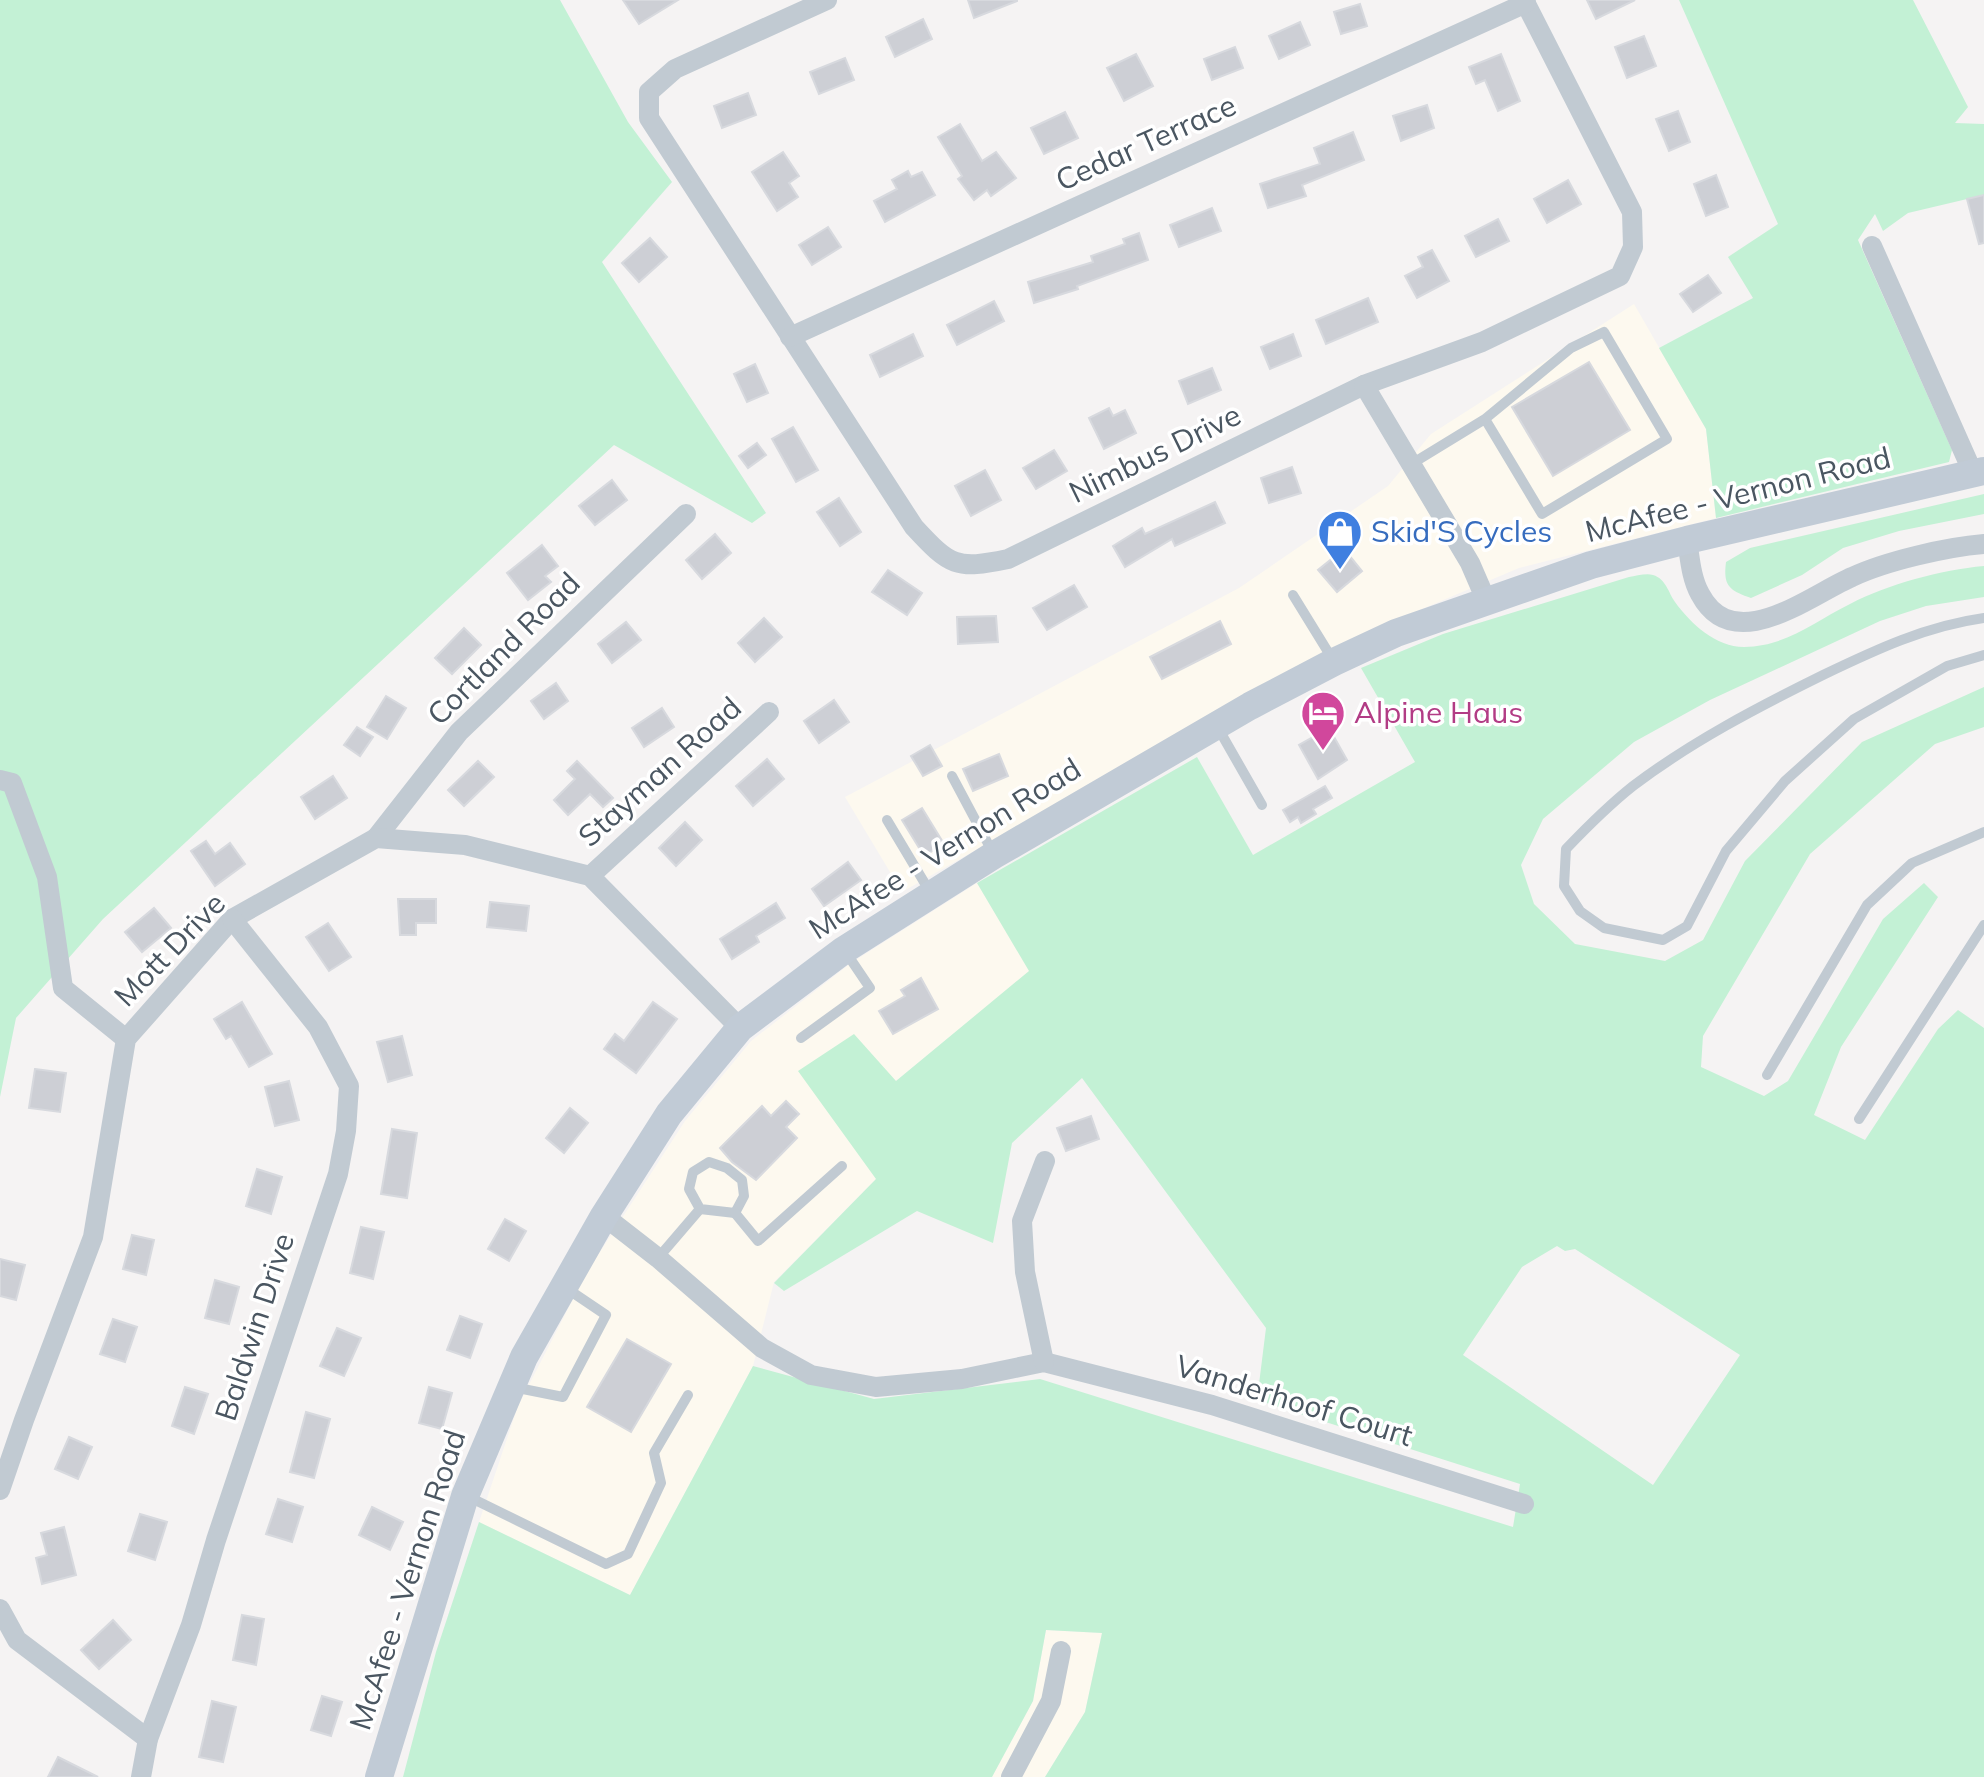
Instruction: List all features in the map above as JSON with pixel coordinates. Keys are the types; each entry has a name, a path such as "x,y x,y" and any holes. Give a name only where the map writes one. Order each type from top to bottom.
{"main road":[{"name":"McAfee - Vernon Road","path":"379,1777 465,1496 524,1357 604,1216 669,1114 740,1028 844,950 994,855 1217,726 1334,662 1396,633 1591,565 1978,472"}],"street":[{"name":"Nimbus Drive","path":"827,0 675,69 649,92 649,118 914,527 940,556 972,566 1008,559 1364,385 1482,342 1620,276 1633,247 1632,212 1525,2"},
{"name":"Cedar Terrace","path":"790,337 1525,2"},
{"path":"1872,246 1978,472"},
{"path":"1364,385 1470,563 1486,600"},
{"name":"Cortland Road","path":"376,838 459,732 686,514"},
{"path":"1687,540 1700,595 1717,613 1742,622 1768,620 1853,576 1879,567 1984,544"},
{"name":"Stayman Road","path":"590,876 769,712"},
{"path":"0,780 12,783 47,877 63,988 126,1039"},
{"path":"376,838 465,845 590,876 740,1028"},
{"name":"Mott Drive","path":"0,1490 93,1237 126,1039 232,919 376,838"},
{"name":"Baldwin Drive","path":"141,1777 148,1739 191,1625 216,1540 338,1174 346,1131 349,1086 318,1027 232,919"},
{"path":"1044,1362 1025,1272 1022,1221 1045,1161"},
{"name":"Vanderhoof Court","path":"604,1216 762,1348 811,1375 876,1387 962,1379 1044,1362 1212,1405 1524,1504"},
{"path":"0,1609 17,1640 148,1739"},
{"path":"1011,1777 1051,1701 1061,1651"}],"lane":[{"path":"1413,463 1485,419 1571,348 1604,332 1667,439 1542,514 1485,419"},
{"path":"1293,595 1334,662"},
{"path":"1984,618 1960,621 1891,642 1784,694 1685,750 1632,787 1566,849 1564,886 1580,911 1604,928 1663,940 1687,926 1726,851 1785,781 1842,729 1854,719 1947,666 1984,655"},
{"path":"1217,726 1262,805"},
{"path":"952,776 994,855"},
{"path":"887,820 931,893"},
{"path":"1767,1075 1867,905 1912,863 1984,832"},
{"path":"1859,1119 1984,925"},
{"path":"801,1038 870,988 844,950"},
{"path":"700,1209 689,1189 693,1172 709,1162 727,1168 742,1180 744,1196 735,1213"},
{"path":"700,1209 735,1213 758,1241 842,1166"},
{"path":"658,1258 700,1209"},
{"path":"512,1387 563,1397 606,1315 564,1287"},
{"path":"465,1496 606,1564 628,1554 661,1483 654,1453 688,1395"}],"shaded area":[{"path":"1634,304 1706,429 1716,518 1519,568 1389,623 1310,660 902,892 845,797 1239,588 1388,486 1431,434"},
{"path":"977,883 1030,971 896,1081 876,1179 774,1282 753,1366 630,1595 479,1522 518,1406 587,1272 685,1121 751,1041 851,963"},
{"path":"1046,1630 1102,1633 1085,1712 1045,1777 992,1777 1033,1701"}],"green space":[{"path":"0,0 560,0 628,122 672,182 602,262 766,513 752,523 614,445 103,919 16,1018 0,1097"},
{"path":"1679,0 1913,0 1968,107 1955,123 1984,124 1984,195 1908,213 1883,231 1875,214 1858,240 1952,450 1949,462 1716,518 1706,429 1659,348 1753,298 1728,257 1778,224"},
{"path":"1984,494 1984,514 1899,531 1843,548 1802,575 1751,598 1737,592 1727,582 1726,562 1750,548"},
{"path":"1984,566 1984,597 1926,606 1880,621 1710,700 1634,742 1543,819 1521,865 1534,904 1575,944 1665,961 1703,940 1745,861 1862,742 1984,687 1984,727 1935,744 1810,854 1703,1036 1701,1067 1764,1096 1788,1081 1883,919 1924,883 1938,897 1841,1047 1814,1115 1865,1140 1938,1029 1958,1010 1984,1028 1984,1777 1045,1777 1085,1712 1102,1633 1046,1630 1033,1701 992,1777 403,1777 436,1652 479,1522 630,1595 753,1366 874,1399 1040,1379 1513,1527 1520,1484 1257,1400 1266,1328 1082,1078 1012,1143 993,1243 917,1211 784,1291 774,1283 876,1179 798,1071 854,1034 896,1081 1029,971 977,883 1197,757 1253,855 1415,762 1361,668 1443,634 1647,574 1661,580 1681,610 1705,633 1724,643 1744,647 1787,638 1881,590","holes":["1557,1246 1565,1251 1575,1249 1740,1355 1653,1485 1463,1355 1522,1267"]}],"building":[{"path":"623,0 678,0 639,24"},
{"path":"968,0 1017,0 1017,1 974,18"},
{"path":"1587,0 1635,0 1596,19"},
{"path":"1360,4 1367,26 1341,34 1334,12"},
{"path":"923,19 932,39 895,57 886,37"},
{"path":"1300,22 1310,45 1279,59 1269,36"},
{"path":"1644,36 1656,66 1627,78 1615,47"},
{"path":"1235,47 1243,68 1212,80 1204,59"},
{"path":"1136,54 1153,86 1124,101 1107,68"},
{"path":"1501,54 1520,101 1498,111 1485,80 1476,84 1469,67"},
{"path":"845,58 854,80 819,94 810,72"},
{"path":"748,93 756,115 722,128 714,106"},
{"path":"1427,105 1434,128 1401,141 1393,116"},
{"path":"1678,111 1690,142 1669,151 1656,119"},
{"path":"1065,112 1078,138 1044,154 1031,128"},
{"path":"960,124 982,161 996,152 1016,178 991,196 987,190 974,200 958,179 962,176 938,137"},
{"path":"1353,132 1364,160 1302,185 1306,196 1268,208 1260,184 1320,164 1314,148"},
{"path":"783,152 799,176 789,183 798,197 777,211 752,172"},
{"path":"908,171 911,177 922,172 935,195 885,222 874,201 897,189 892,180"},
{"path":"1716,175 1728,207 1706,216 1694,184"},
{"path":"1568,180 1581,204 1547,223 1534,199"},
{"path":"1984,195 1984,243 1979,244 1967,199"},
{"path":"1212,208 1221,231 1179,247 1170,225"},
{"path":"1498,219 1509,241 1476,257 1465,236"},
{"path":"828,227 841,247 812,265 799,245"},
{"path":"1139,233 1148,260 1077,286 1078,289 1034,303 1028,282 1093,262 1091,256 1125,244 1123,239"},
{"path":"650,238 667,257 639,282 622,263"},
{"path":"1432,250 1449,281 1417,298 1405,276 1423,267 1418,257"},
{"path":"1708,275 1721,293 1693,312 1680,294"},
{"path":"1368,298 1378,322 1326,344 1316,320"},
{"path":"994,301 1004,321 957,345 947,325"},
{"path":"913,334 923,356 880,377 870,355"},
{"path":"1293,334 1301,356 1270,369 1261,347"},
{"path":"1589,362 1630,430 1553,476 1512,407"},
{"path":"755,364 768,393 747,402 734,374"},
{"path":"1212,368 1221,390 1188,404 1179,381"},
{"path":"1109,408 1113,416 1125,410 1136,433 1104,449 1089,418"},
{"path":"793,427 818,470 796,482 772,439"},
{"path":"757,443 766,455 748,468 739,456"},
{"path":"1054,450 1067,471 1036,489 1023,468"},
{"path":"1292,467 1301,493 1269,503 1261,478"},
{"path":"985,470 1001,500 971,516 955,486"},
{"path":"612,480 627,500 595,525 579,506"},
{"path":"839,498 861,532 840,546 817,512"},
{"path":"1215,502 1225,523 1175,546 1172,539 1125,567 1113,546 1142,528 1145,534"},
{"path":"715,534 731,553 702,579 686,560"},
{"path":"542,545 558,566 545,576 551,582 528,600 507,573"},
{"name":"Skid'S Cycles","path":"1344,549 1362,571 1337,592 1318,570"},
{"path":"888,570 922,593 907,615 872,592"},
{"path":"1074,585 1087,607 1047,630 1033,608"},
{"path":"996,616 998,642 958,644 957,617"},
{"path":"764,618 782,637 755,662 738,643"},
{"path":"1220,621 1231,644 1162,679 1150,657"},
{"path":"626,622 641,640 612,663 598,644"},
{"path":"464,628 481,645 452,674 435,658"},
{"path":"556,683 568,701 544,719 531,701"},
{"path":"386,696 406,708 387,739 367,727"},
{"path":"834,700 849,722 819,743 804,721"},
{"path":"662,708 674,727 644,747 632,728"},
{"path":"357,727 373,737 360,756 344,745"},
{"name":"Alpine Haus","path":"1329,728 1347,760 1318,779 1299,745"},
{"path":"930,745 942,766 923,776 911,756"},
{"path":"999,754 1008,776 973,791 963,769"},
{"path":"767,759 784,779 753,806 736,786"},
{"path":"478,761 494,777 464,806 448,790"},
{"path":"577,761 613,798 603,807 590,794 568,815 554,800 575,779 567,771"},
{"path":"333,776 347,798 315,819 301,797"},
{"path":"1325,786 1332,798 1313,809 1316,814 1301,823 1298,817 1290,822 1283,810"},
{"path":"922,808 944,844 924,856 902,820"},
{"path":"685,822 702,840 676,866 659,848"},
{"path":"206,841 215,854 230,843 245,864 215,886 191,851"},
{"path":"848,862 861,880 824,906 812,889"},
{"path":"398,899 436,899 436,923 416,923 416,935 400,935"},
{"path":"490,902 529,906 526,931 487,927"},
{"path":"776,903 785,918 756,936 759,942 732,959 720,939"},
{"path":"154,908 171,928 142,952 125,932"},
{"path":"328,923 351,957 329,971 306,937"},
{"path":"921,978 938,1009 893,1034 879,1011 905,996 901,990"},
{"path":"242,1002 272,1054 249,1067 231,1036 226,1039 214,1019"},
{"path":"653,1002 677,1019 636,1073 604,1049 615,1034 624,1041"},
{"path":"402,1036 412,1075 388,1082 377,1042"},
{"path":"35,1069 66,1073 60,1112 29,1108"},
{"path":"289,1081 299,1120 275,1126 265,1087"},
{"path":"786,1101 799,1114 786,1127 797,1138 756,1180 732,1162 720,1148 762,1106 771,1116"},
{"path":"570,1108 588,1123 564,1153 546,1138"},
{"path":"1091,1116 1099,1139 1066,1151 1057,1128"},
{"path":"392,1129 417,1133 407,1198 381,1194"},
{"path":"257,1169 282,1177 271,1214 246,1206"},
{"path":"505,1219 526,1231 509,1261 488,1249"},
{"path":"361,1227 384,1232 373,1279 350,1273"},
{"path":"132,1235 154,1240 146,1275 123,1269"},
{"path":"0,1259 25,1265 16,1300 0,1296"},
{"path":"215,1280 239,1287 229,1324 205,1318"},
{"path":"460,1316 482,1324 470,1358 447,1350"},
{"path":"113,1319 137,1327 125,1362 100,1354"},
{"path":"337,1328 361,1338 344,1376 320,1366"},
{"path":"627,1339 671,1364 631,1432 587,1407"},
{"path":"185,1387 208,1394 194,1434 172,1426"},
{"path":"429,1387 452,1393 442,1429 419,1423"},
{"path":"306,1412 330,1419 314,1478 290,1472"},
{"path":"69,1437 92,1447 78,1479 55,1469"},
{"path":"278,1499 303,1507 292,1542 266,1534"},
{"path":"372,1507 403,1522 390,1550 359,1535"},
{"path":"140,1514 167,1522 155,1560 128,1551"},
{"path":"64,1527 76,1575 42,1584 36,1558 47,1555 41,1533"},
{"path":"242,1615 264,1619 256,1665 233,1660"},
{"path":"113,1620 131,1640 99,1669 81,1650"},
{"path":"322,1696 342,1702 331,1736 311,1730"},
{"path":"212,1701 236,1707 223,1762 199,1757"},
{"path":"58,1757 98,1777 48,1777"}],"place":[{"name":"Skid'S Cycles","path":"1340,571"},
{"name":"Alpine Haus","path":"1323,752"}]}
